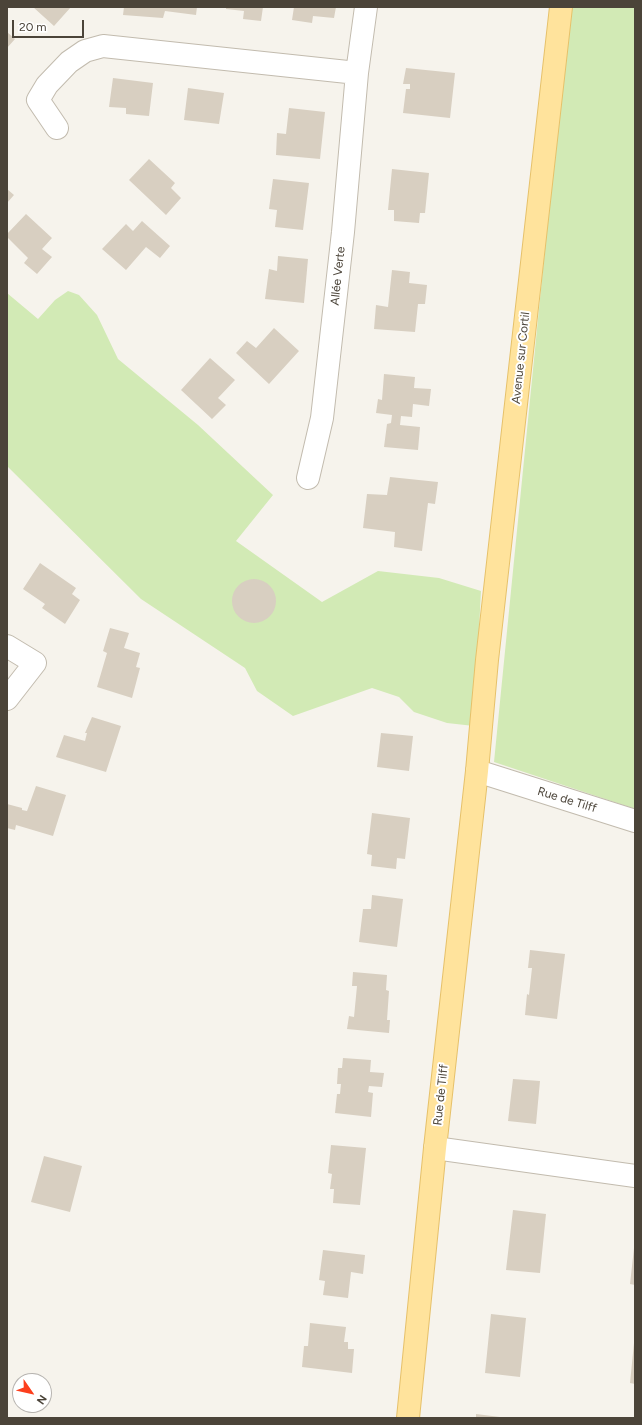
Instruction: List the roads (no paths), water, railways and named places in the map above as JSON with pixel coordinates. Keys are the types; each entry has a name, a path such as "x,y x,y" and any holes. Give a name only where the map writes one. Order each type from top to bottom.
{"main road":[{"name":"Avenue sur Cortil","path":"482,709 561,7"},
{"name":"Rue de Tilff","path":"408,1418 435,1148 477,771 482,709"}],"street":[{"name":"Allée Verte","path":"308,478 322,418 343,232 357,73 366,7"},
{"path":"57,128 38,100 47,85 69,62 85,50 103,46 357,73"},
{"path":"7,646 35,663 7,699"},
{"name":"Rue de Tilff","path":"477,771 635,821"},
{"path":"435,1148 635,1176"}]}
